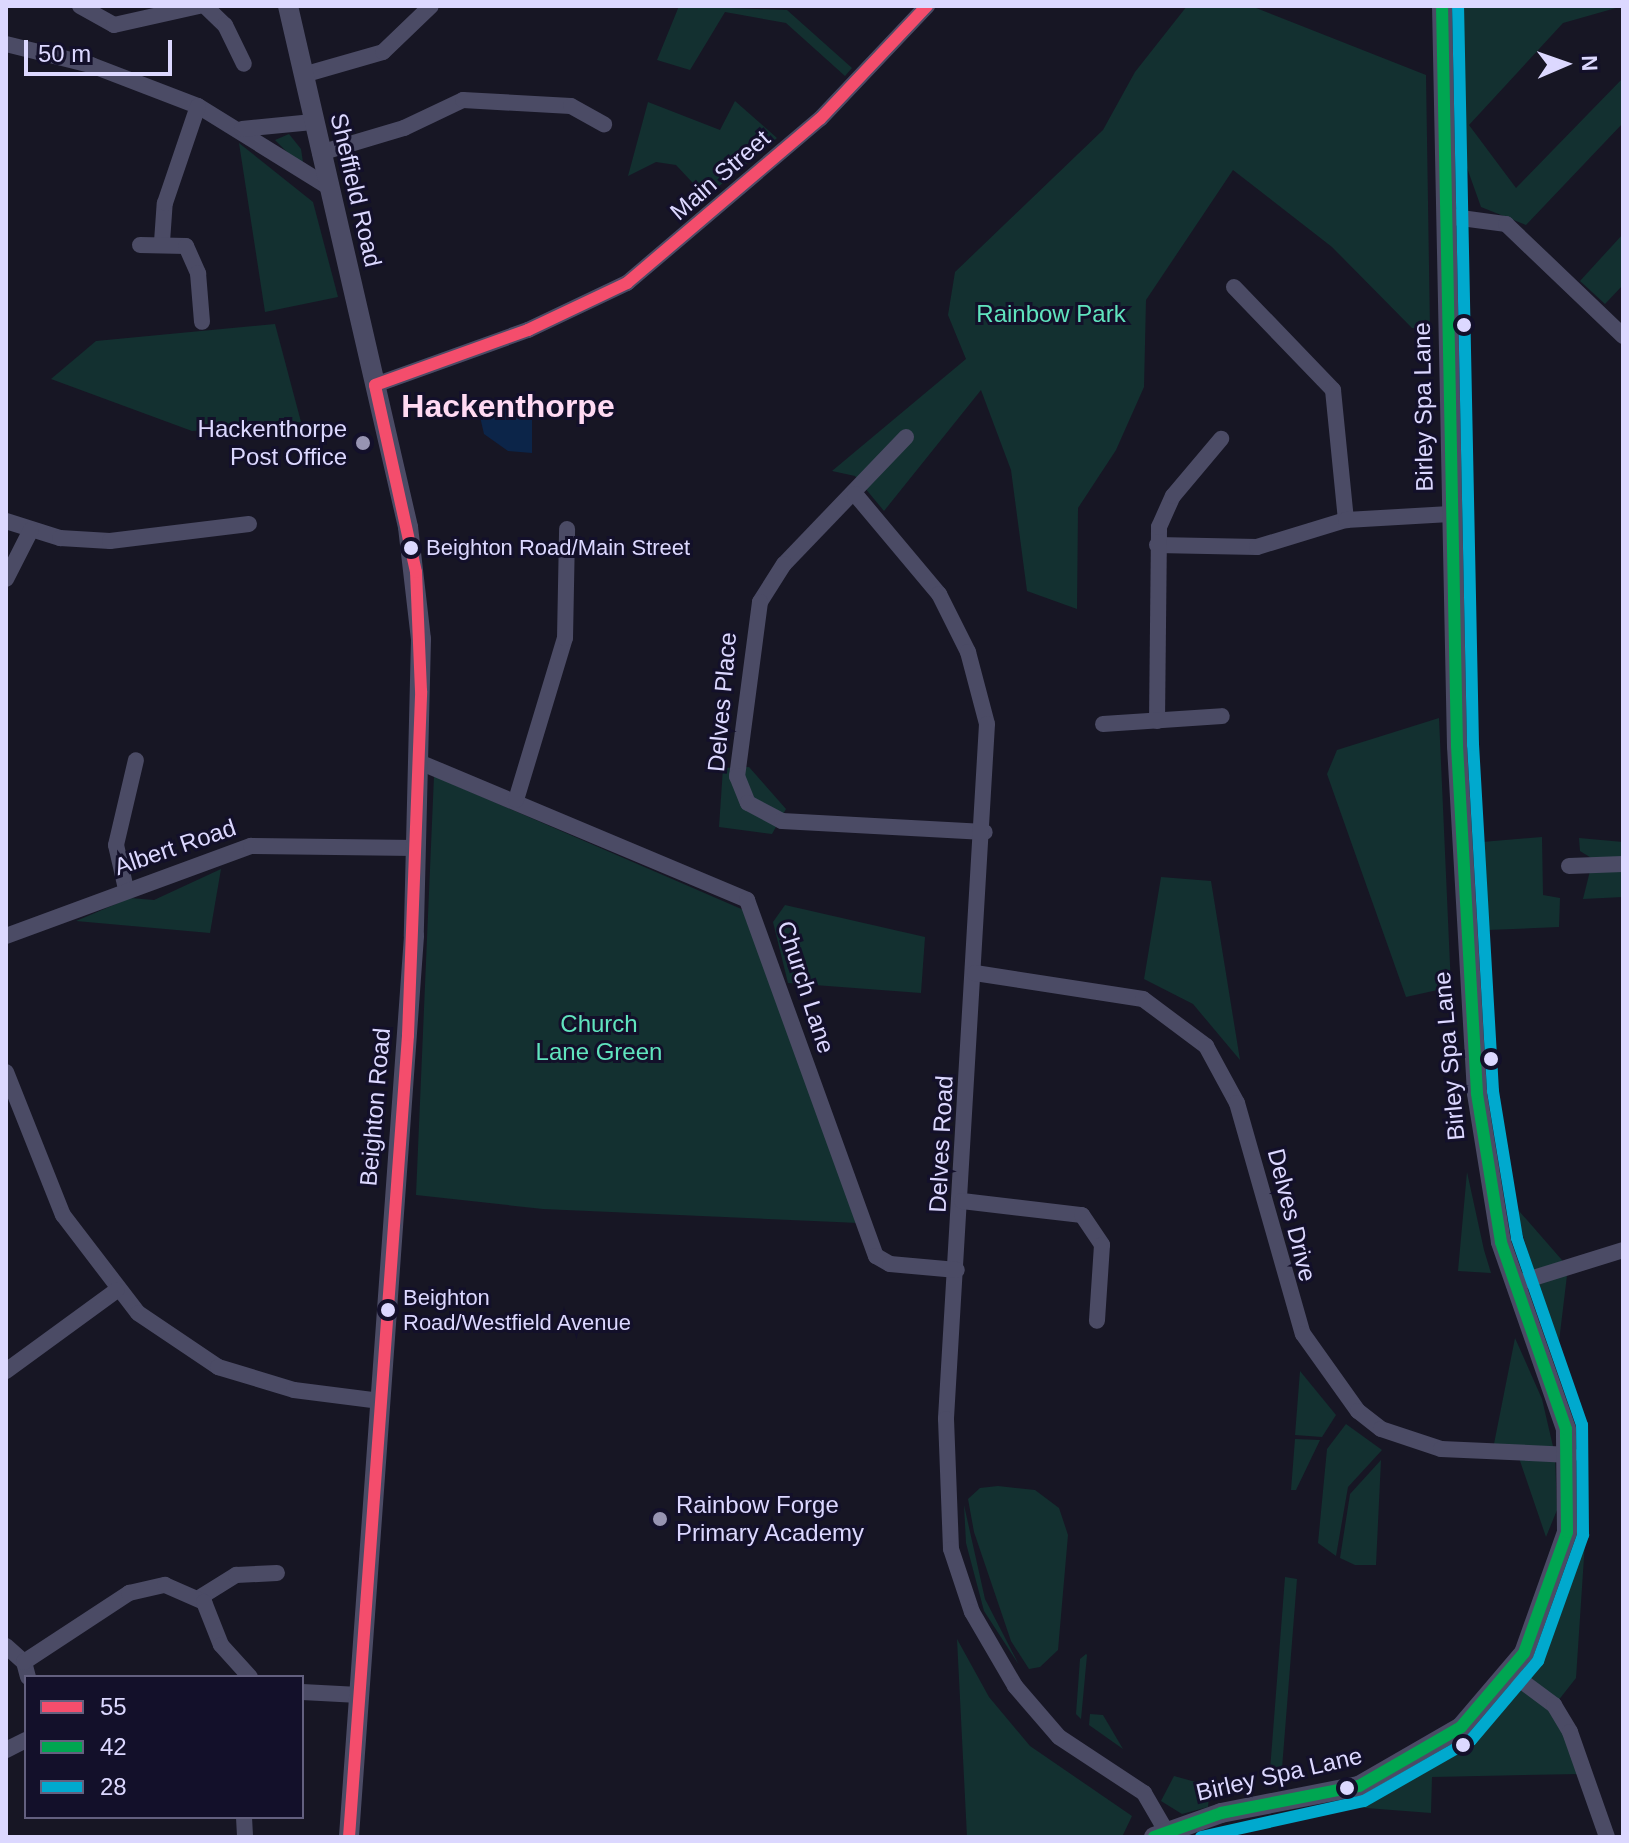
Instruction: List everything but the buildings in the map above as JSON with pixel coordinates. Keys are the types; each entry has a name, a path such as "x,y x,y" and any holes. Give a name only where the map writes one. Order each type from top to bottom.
{"street":[{"path":"80,6 114,25 202,6 225,25 244,64"},
{"name":"Sheffield Road","path":"288,6 375,385"},
{"path":"303,75 383,52 431,6"},
{"name":"Main Street","path":"375,385 515,335 627,283 841,100 927,6"},
{"name":"Birley Spa Lane","path":"1160,1834 1200,1828 1310,1799 1396,1770 1461,1727 1511,1673 1558,1570 1571,1455 1514,1284 1489,1191 1477,1093 1450,514 1442,6"},
{"path":"6,44 91,65 198,106 241,129 327,186"},
{"path":"320,153 404,128 463,100 571,106 604,124"},
{"path":"162,242 165,203 198,106"},
{"path":"241,129 313,122"},
{"path":"1446,216 1506,224 1623,336"},
{"path":"140,245 162,242 186,246 193,257 202,322"},
{"path":"1234,287 1333,390 1346,520"},
{"name":"Beighton Road","path":"349,1837 380,1401 419,762 416,572 375,385"},
{"path":"855,494 906,437"},
{"path":"1157,721 1157,545 1173,496 1221,439"},
{"name":"Delves Place","path":"855,494 784,564 760,602 746,670 740,791 761,815 782,821 985,832"},
{"name":"Delves Road","path":"855,494 910,552 968,652 987,724 985,832 946,1473 951,1549 972,1612 1015,1686 1059,1737 1144,1793 1160,1834"},
{"path":"1157,545 1257,547 1346,520 1450,514"},
{"path":"6,521 31,530 110,541 249,524"},
{"path":"516,800 565,638 567,529"},
{"path":"6,579 31,530"},
{"path":"1103,724 1222,716"},
{"path":"126,889 116,845 136,760"},
{"name":"Church Lane","path":"419,762 516,800 747,900 876,1256 890,1264 957,1270"},
{"name":"Albert Road","path":"6,936 126,889 251,846 415,848"},
{"path":"1569,866 1623,864"},
{"name":"Delves Drive","path":"975,973 1143,999 1206,1046 1237,1103 1303,1334 1358,1411 1402,1439 1441,1449 1571,1455"},
{"path":"6,1072 63,1215 117,1290 168,1337 218,1367 294,1390 380,1401"},
{"path":"962,1201 1082,1215 1102,1245 1097,1321"},
{"path":"1514,1284 1623,1250"},
{"path":"6,1371 117,1290"},
{"path":"199,1598 236,1575 277,1573"},
{"path":"6,1646 26,1670 129,1593 165,1585 199,1598 221,1645 248,1675"},
{"path":"1511,1673 1554,1705 1570,1732 1607,1837"},
{"path":"304,1692 359,1695"},
{"path":"6,1750 24,1741"}],"green space":[{"path":"679,6 787,10 852,68 845,76 786,23 725,12 690,70 657,60"},
{"name":"Rainbow Park","path":"1187,6 1251,6 1426,75 1430,330 1412,328 1332,247 1233,170 1146,300 1144,387 1116,450 1078,508 1077,609 1027,591 1011,470 981,390 884,511 855,476 832,471 966,359 948,315 955,272 1103,130 1135,72"},
{"path":"1462,6 1623,6 1563,23 1469,125 1516,188 1623,78 1623,123 1526,225 1481,207 1466,165"},
{"path":"735,101 777,138 706,197 676,165 656,162 628,176 648,102 720,130"},
{"path":"289,134 301,149 304,169 275,140"},
{"path":"239,143 313,202 338,297 265,312"},
{"path":"1623,234 1623,285 1605,304 1580,281"},
{"path":"275,324 301,422 192,431 51,379 96,341"},
{"path":"1439,718 1451,987 1406,997 1327,774 1337,750"},
{"path":"749,767 786,809 772,834 719,827 723,768"},
{"name":"Church Lane Green","path":"434,776 746,911 859,1223 543,1209 416,1195"},
{"path":"1542,837 1543,895 1560,898 1559,927 1488,930 1482,842"},
{"path":"1579,838 1623,842 1623,897 1583,899 1593,859 1580,851"},
{"path":"221,869 210,933 76,921 130,898 154,900"},
{"path":"1161,877 1211,881 1240,1060 1193,1004 1144,979"},
{"path":"785,905 925,937 921,993 788,983 773,922"},
{"path":"1467,1172 1484,1250 1491,1273 1458,1271"},
{"path":"1513,1204 1568,1267 1558,1350 1536,1277"},
{"path":"1515,1338 1542,1399 1555,1455 1557,1510 1546,1537 1518,1455 1492,1454"},
{"path":"1300,1371 1336,1415 1322,1437 1295,1435"},
{"path":"1346,1424 1382,1450 1348,1487 1336,1556 1318,1543 1327,1449"},
{"path":"1295,1439 1320,1440 1296,1490 1291,1490"},
{"path":"1381,1460 1376,1565 1355,1565 1340,1558 1350,1494"},
{"path":"998,1486 1035,1490 1059,1508 1068,1535 1058,1650 1040,1667 1029,1669 1011,1641 974,1532 968,1499 980,1488"},
{"path":"964,1505 985,1599 1019,1665 984,1611 966,1543"},
{"path":"1586,1527 1576,1678 1554,1706 1579,1774 1432,1777 1431,1813 1353,1807 1426,1766 1505,1701 1534,1661"},
{"path":"1285,1577 1297,1579 1281,1781 1269,1783"},
{"path":"957,1639 989,1697 1030,1746 1132,1816 1122,1837 967,1837"},
{"path":"1086,1654 1081,1719 1076,1714 1080,1659"},
{"path":"1090,1714 1103,1715 1123,1749 1089,1725"},
{"path":"1174,1776 1210,1786 1208,1807 1182,1814 1161,1801"}],"water":[{"path":"518,398 532,409 532,453 508,451 484,434 478,408"}],"transit line":[{"name":"55","path":"349,1837 408,1035 421,691 416,572 375,385 528,330 627,283 820,119 927,6"},
{"name":"42","path":"1154,1837 1221,1813 1359,1786 1461,1727 1524,1653 1567,1532 1566,1429 1501,1242 1477,1093 1457,746 1442,6"},
{"name":"28","path":"1201,1837 1364,1801 1471,1740 1538,1661 1583,1535 1582,1425 1517,1238 1493,1091 1473,745 1458,6"}],"place":[{"name":"Hackenthorpe Post Office","path":"363,443"},
{"name":"Beighton Road/Main Street","path":"411,548"},
{"name":"Beighton Road/Westfield Avenue","path":"388,1310"},
{"name":"Rainbow Forge Primary Academy","path":"660,1519"}],"district":[{"name":"Hackenthorpe","path":"508,406"}]}
